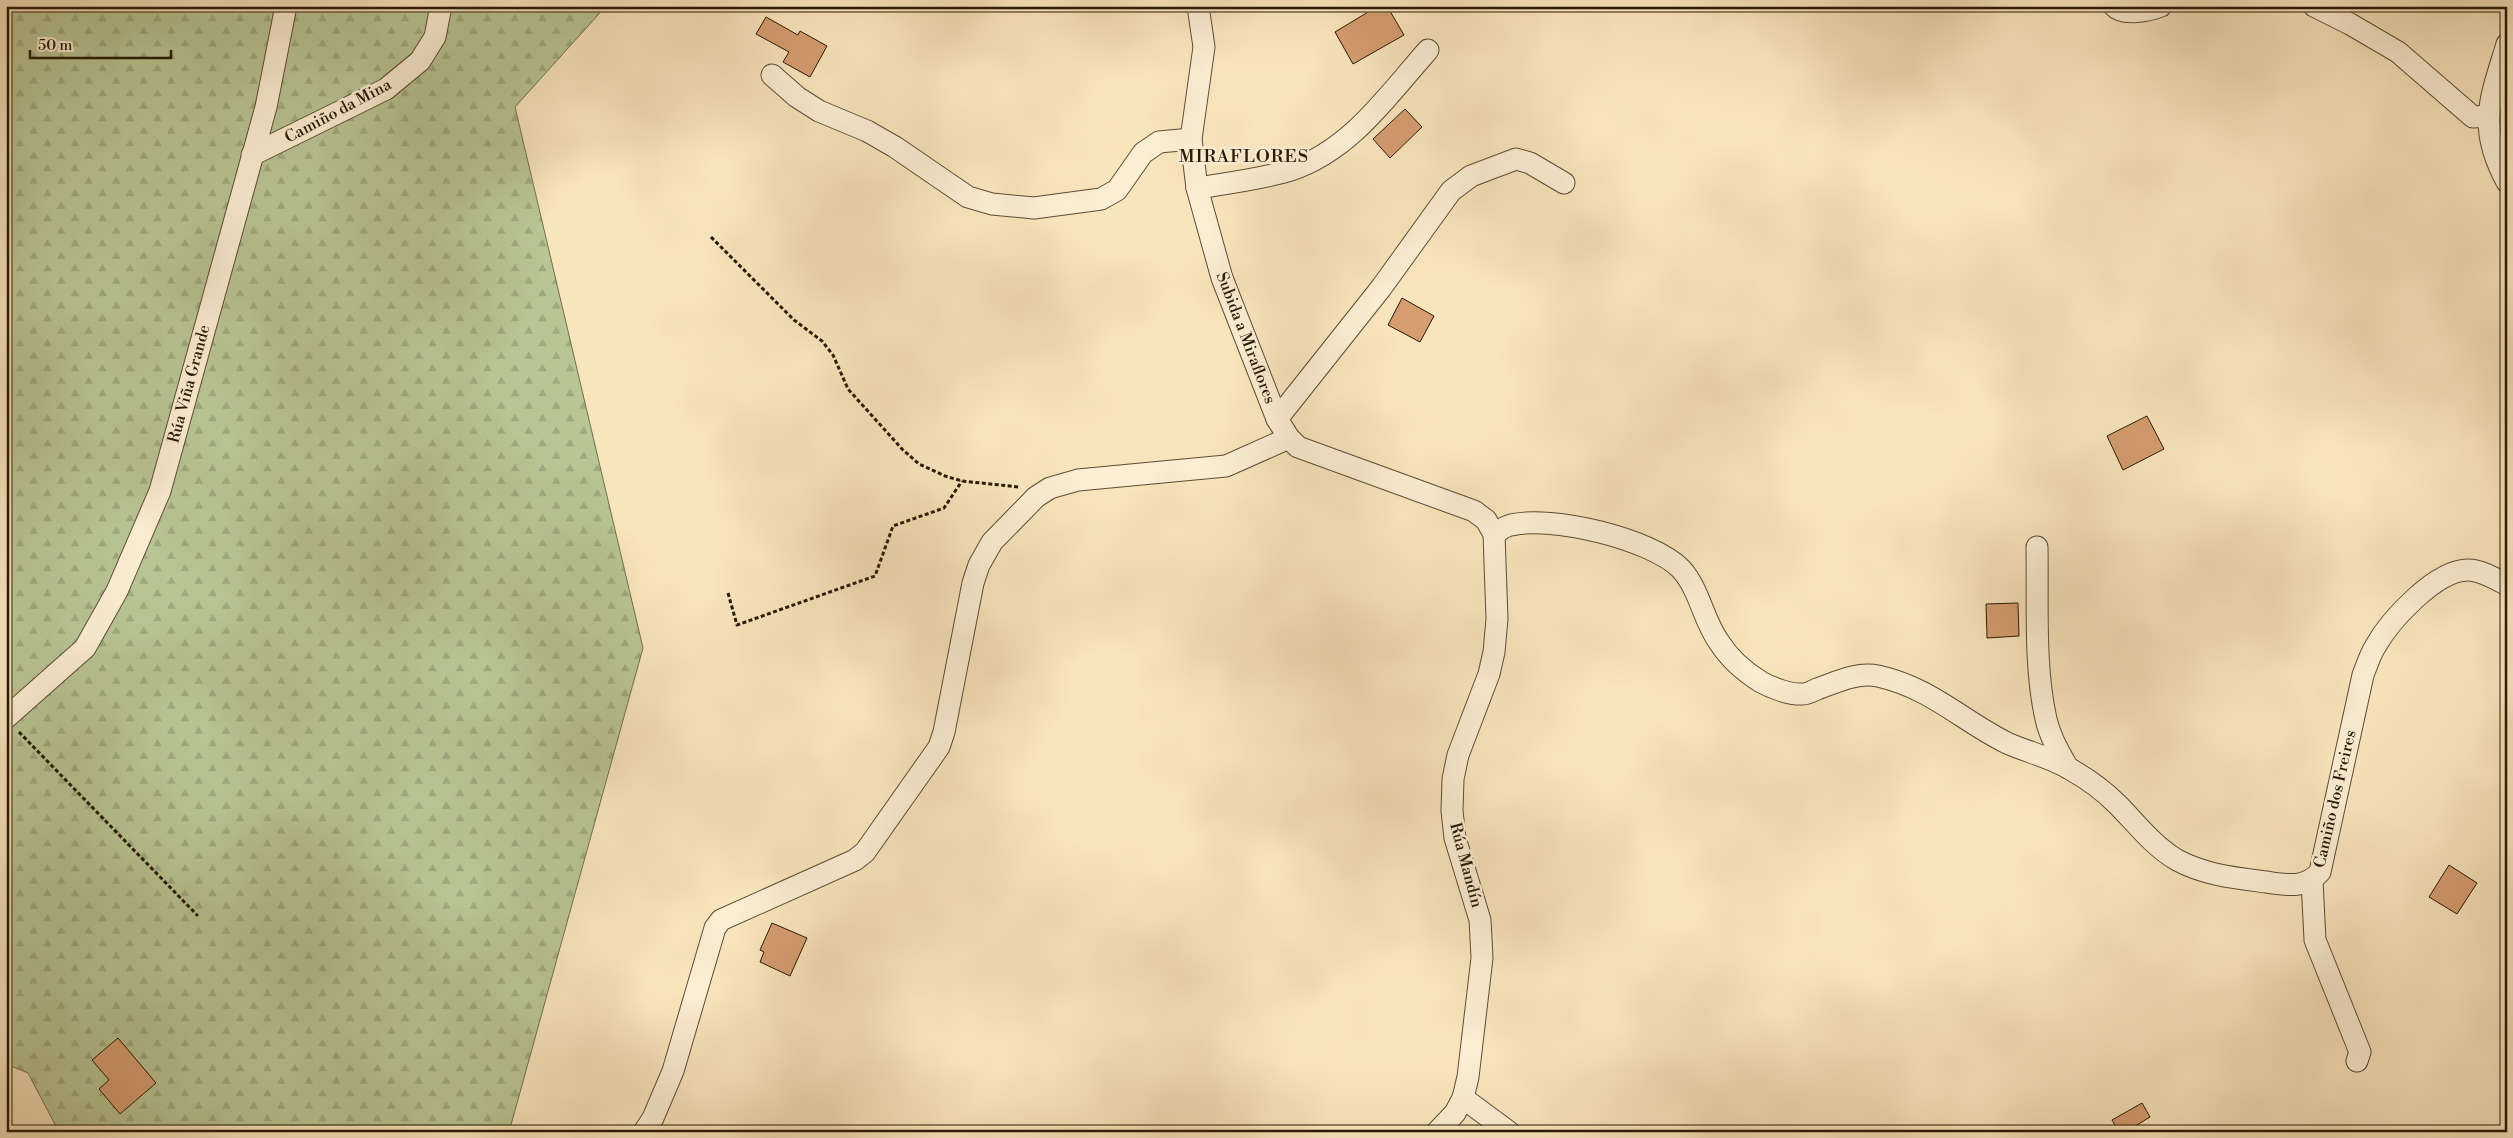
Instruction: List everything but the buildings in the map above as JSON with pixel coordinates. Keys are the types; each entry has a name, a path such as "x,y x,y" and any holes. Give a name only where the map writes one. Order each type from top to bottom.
{"street":[{"name":"Rúa Viña Grande","path":"10,722 85,648 117,591 160,490 266,106 286,6"},
{"name":"Camiño da Mina","path":"252,155 386,89 420,61 435,37 441,6"},
{"name":"Subida a Miraflores","path":"1198,6 1204,47 1191,139 1197,188 1222,278 1277,418 1289,438 1298,447 1474,511 1486,520 1494,534"},
{"path":"2114,6 2123,11 2151,10 2161,6"},
{"path":"2314,6 2350,24 2398,52 2473,117 2488,116"},
{"path":"2507,44 2491,96 2488,116 2489,139 2496,163 2507,182"},
{"path":"1197,188 1291,170 1320,158 1352,136 1428,50"},
{"path":"772,75 797,97 819,110 867,131 895,147 968,197 992,204 1034,208 1100,199 1116,190 1143,153 1159,142 1191,139"},
{"path":"1277,418 1380,288 1451,191 1470,176 1516,159 1530,163 1564,183"},
{"path":"644,1132 653,1118 673,1071 715,928 721,920 855,860 865,852 892,811 931,760 944,732 973,582 979,564 992,542 1036,497 1050,488 1078,480 1226,466 1289,438"},
{"name":"Camiño dos Freires","path":"1494,534 1508,525 1527,522 1550,524 1631,540 1657,550 1680,568 1691,582 1718,642 1741,667 1762,682 1782,691 1804,694 1853,676 1880,677 1934,697 2006,742 2068,768 2114,801 2156,844 2176,859 2201,870 2228,877 2290,885 2304,884 2312,881 2320,872 2363,675 2376,646 2396,619 2422,592 2447,575 2468,570 2495,578 2507,585"},
{"name":"Rúa Mandín","path":"1437,1132 1455,1113 1463,1098 1468,1076 1482,958 1480,920 1455,838 1452,811 1453,779 1458,755 1489,674 1494,652 1497,619 1494,534"},
{"path":"2037,547 2040,671 2046,718 2051,736 2068,768"},
{"path":"2312,881 2316,940 2360,1052 2357,1061"},
{"path":"1463,1098 1508,1132"}],"path":[{"path":"711,236 794,320 822,341 833,355 848,389 902,449 919,464 944,476 962,481 1024,488 1036,497"},
{"path":"728,593 737,625 875,576 893,526 944,508 962,481"},
{"path":"10,722 198,916"}],"green space":[{"path":"6,6 606,6 515,107 643,648 509,1132 59,1132 28,1073 6,1064"}],"district":[{"name":"MIRAFLORES","path":"1244,156"}]}
